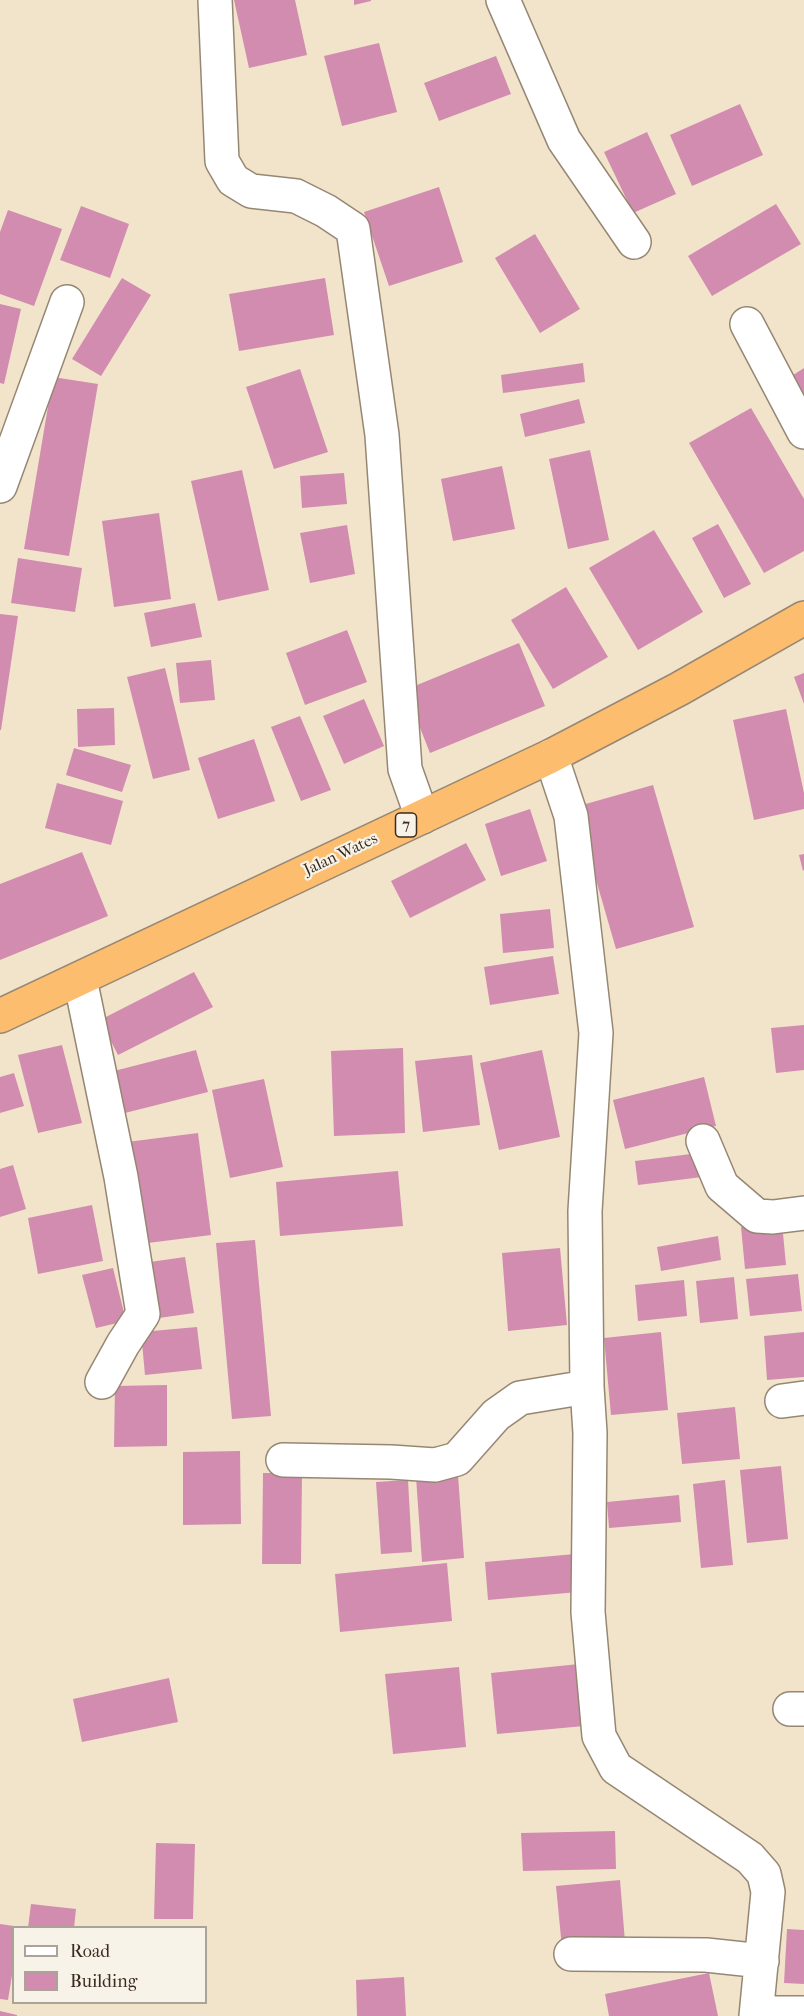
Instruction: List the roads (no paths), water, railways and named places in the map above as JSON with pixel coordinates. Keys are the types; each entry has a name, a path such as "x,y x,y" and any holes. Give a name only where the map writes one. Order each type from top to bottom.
{"highway":[{"name":"Jalan Wates","path":"0,1016 551,756 680,689 804,618"}],"street":[{"path":"215,0 222,161 233,180 251,191 296,196 326,211 353,229 382,435 405,770 422,817"},
{"path":"503,0 564,140 634,242"},
{"path":"0,486 67,302"},
{"path":"747,324 804,432"},
{"path":"551,756 571,816 596,1033 585,1211 587,1387 590,1433 588,1612 599,1736 616,1768 750,1858 764,1874 768,1893 757,2015 804,2013"},
{"path":"80,979 121,1177 143,1314 102,1382"},
{"path":"703,1141 722,1186 757,1216 773,1217 804,1213"},
{"path":"283,1460 435,1465 457,1459 496,1415 520,1398 587,1387"},
{"path":"572,1954 705,1955 762,1961"}]}
